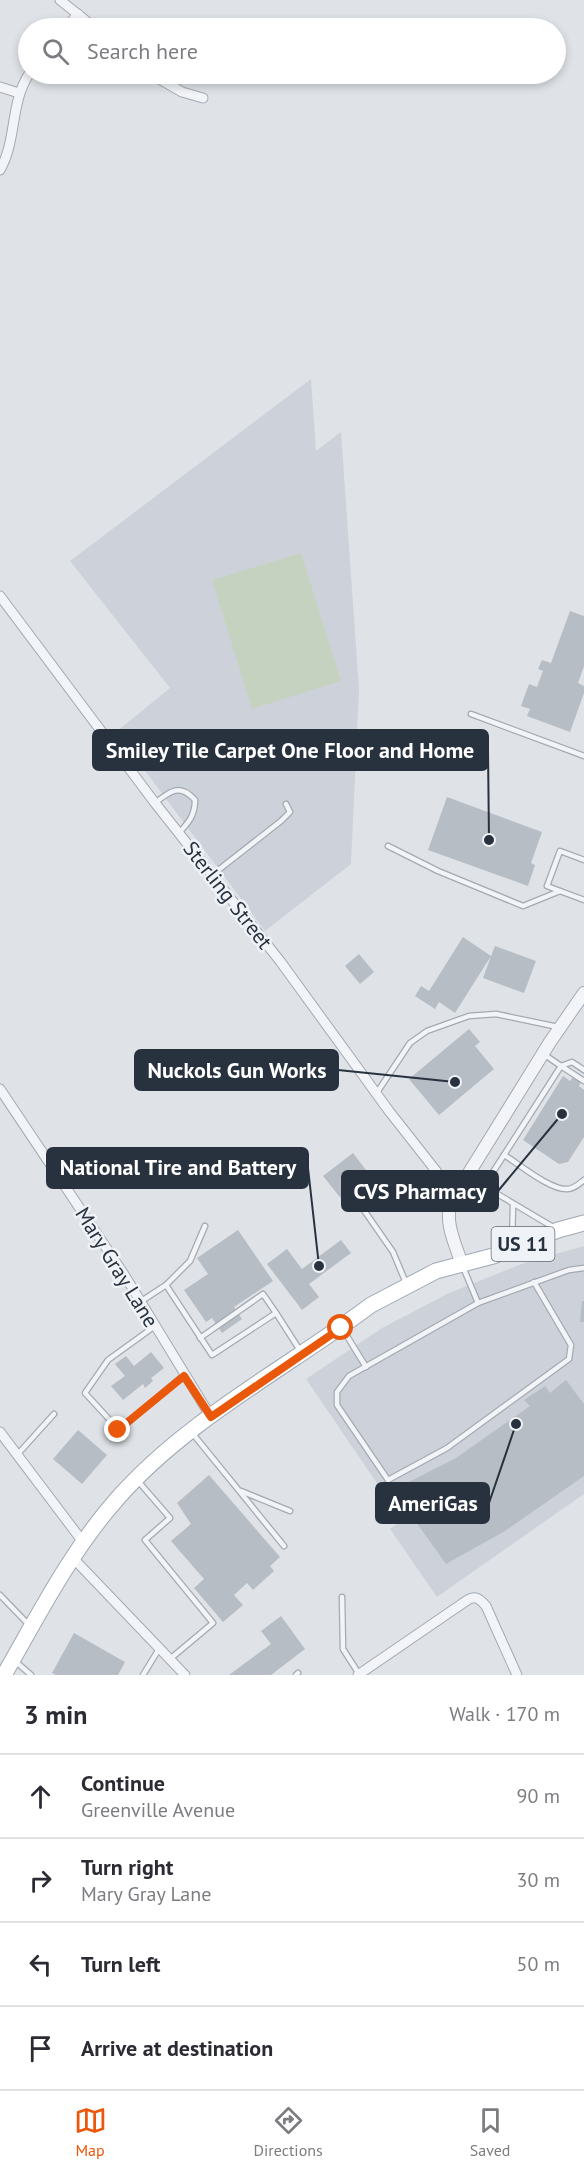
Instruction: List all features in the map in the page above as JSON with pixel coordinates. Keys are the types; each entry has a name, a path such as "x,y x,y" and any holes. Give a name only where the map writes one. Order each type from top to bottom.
{"main road":[{"name":"US 11","path":"2,1675 83,1542 111,1506 136,1479 191,1432 371,1305 436,1271 512,1249 558,1230 584,1223"}],"street":[{"path":"60,0 83,18"},
{"path":"75,18 78,14"},
{"path":"0,170 9,152 19,93 24,84"},
{"path":"168,84 182,92 203,98"},
{"path":"0,87 19,93"},
{"name":"Sterling Street","path":"0,596 155,803 280,961 376,1094 454,1195"},
{"path":"462,1265 448,1218 454,1195 542,1053 584,993"},
{"name":"Mary Gray Lane","path":"0,1089 140,1302 211,1417"},
{"path":"0,1432 83,1542"},
{"path":"73,1558 185,1675"},
{"path":"359,1674 474,1597 480,1598 486,1606 518,1675"}],"lane":[{"path":"471,714 584,756"},
{"path":"155,803 169,792 180,790 189,792 195,800 192,819 179,833"},
{"path":"212,875 281,821 290,812 286,804"},
{"path":"388,846 438,871 523,906 560,891"},
{"path":"584,860 560,851 547,886 584,900"},
{"path":"376,1094 411,1043 427,1032 469,1016 496,1014 560,1027"},
{"path":"542,1053 584,1081"},
{"path":"558,1230 484,1186 561,1066 572,1062 584,1070"},
{"path":"504,1155 552,1186 567,1189 577,1186 584,1180"},
{"path":"512,1249 513,1205"},
{"path":"361,1206 393,1252 407,1286"},
{"path":"140,1302 166,1285 190,1261 205,1226"},
{"path":"462,1265 478,1303"},
{"path":"534,1282 571,1345 569,1359 447,1448 388,1480 337,1405 337,1392 349,1376 478,1303 534,1282 569,1270 584,1268"},
{"path":"166,1285 212,1355 276,1313"},
{"path":"200,1338 263,1294 303,1354"},
{"path":"155,1326 108,1360 85,1393 118,1430 184,1376"},
{"path":"341,1328 366,1366"},
{"path":"16,1455 54,1414"},
{"path":"191,1432 285,1546"},
{"path":"136,1479 170,1518 145,1540 213,1623 170,1659"},
{"path":"239,1490 290,1511"},
{"path":"0,1595 31,1627"},
{"path":"342,1597 343,1649 359,1674"},
{"path":"143,1675 159,1648"},
{"path":"13,1659 31,1675"}],"shaded area":[{"path":"311,379 316,451 341,432 359,689 351,864 265,931 116,732 170,688 70,561"},
{"path":"584,1246 584,1494 437,1597 390,1529 402,1520 306,1379 382,1328 449,1293 524,1263"}],"green space":[{"path":"301,553 341,681 252,709 212,580"}],"building":[{"path":"570,611 584,616 584,666 578,683 584,686 584,693 570,732 527,716 530,709 521,706 529,684 537,687 543,671 538,669 542,660 551,663"},
{"path":"447,797 542,832 531,863 535,865 528,886 428,850"},
{"path":"463,937 491,956 455,1013 439,1002 435,1009 415,996 421,986 429,991"},
{"path":"495,946 536,961 524,993 483,978"},
{"path":"359,954 374,972 360,984 345,966"},
{"path":"469,1029 480,1042 475,1046 494,1069 439,1115 409,1079"},
{"path":"576,1072 584,1077 579,1086 584,1090 584,1137 568,1162 559,1164 523,1140 563,1076 570,1081"},
{"path":"353,1153 372,1178 343,1201 323,1176"},
{"path":"238,1230 273,1281 234,1307 242,1319 222,1333 212,1318 206,1322 184,1290 208,1274 197,1258"},
{"path":"341,1240 351,1253 309,1284 319,1297 302,1310 267,1264 287,1249 302,1269"},
{"path":"582,1301 584,1301 584,1322 580,1322"},
{"path":"151,1352 164,1368 151,1378 153,1381 145,1388 143,1384 123,1400 111,1386 125,1376 115,1364 126,1356 134,1366"},
{"path":"566,1380 584,1404 584,1476 505,1531 446,1564 393,1490 456,1458 530,1406 524,1400 545,1386 550,1393"},
{"path":"78,1430 107,1455 82,1484 53,1459"},
{"path":"209,1475 280,1557 270,1566 274,1571 253,1590 247,1583 234,1595 243,1605 223,1622 194,1588 204,1579 171,1541 191,1524 177,1503"},
{"path":"281,1616 305,1649 271,1675 229,1675 271,1644 261,1631"},
{"path":"74,1633 125,1662 118,1675 56,1675 52,1673"}],"place":[{"name":"Smiley Tile Carpet One Floor and Home","path":"489,840"},
{"name":"Nuckols Gun Works","path":"455,1082"},
{"name":"CVS Pharmacy","path":"562,1114"},
{"name":"National Tire and Battery","path":"319,1266"},
{"name":"AmeriGas","path":"516,1424"}],"route":[{"path":"118,1430 184,1376 211,1417 341,1328"}]}
